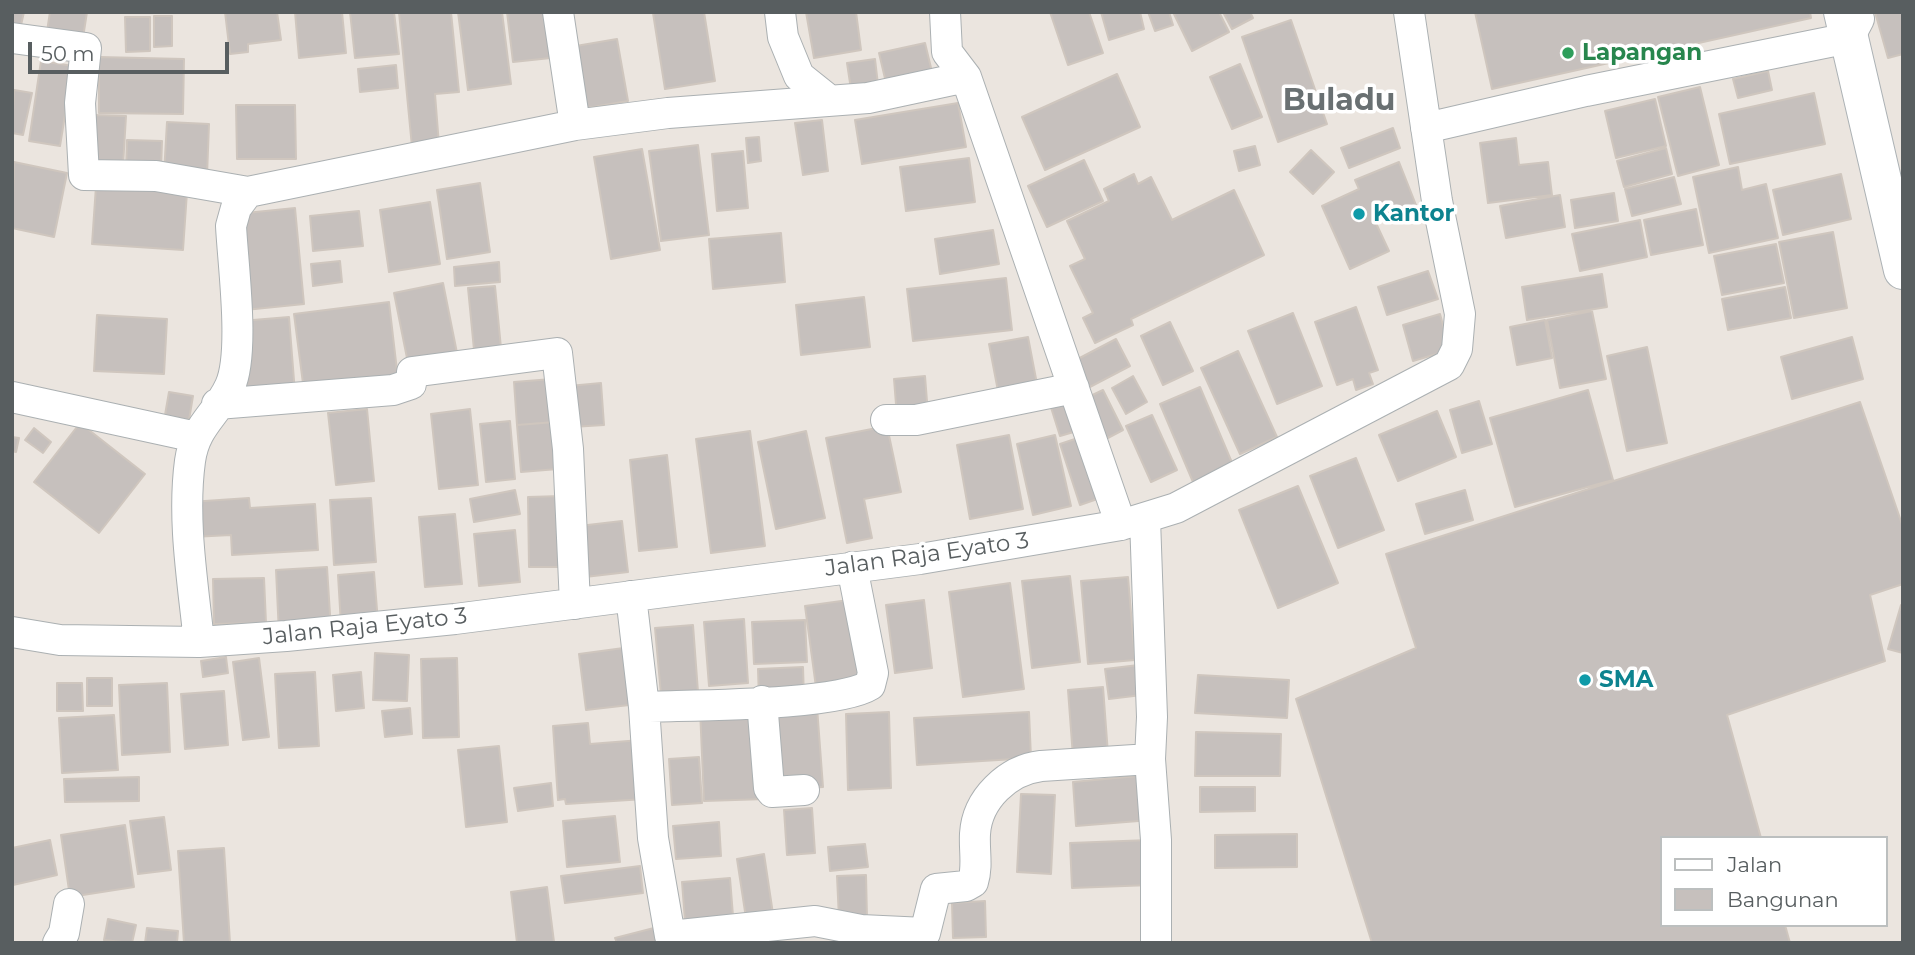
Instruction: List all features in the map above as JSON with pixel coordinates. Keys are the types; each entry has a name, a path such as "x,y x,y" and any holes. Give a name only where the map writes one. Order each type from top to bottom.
{"street":[{"path":"558,12 575,125"},
{"path":"780,12 783,37 799,76 830,100"},
{"path":"945,12 947,51 966,78 1074,388 1133,522 1152,717 1150,758 1156,841 1156,942"},
{"name":"Jalan Raja Eyato 3","path":"12,632 45,640 199,642 390,626 920,559 1133,522 1176,508 1449,365 1457,349 1460,314 1426,128 1409,12"},
{"path":"1426,128 1586,91 1851,21 1903,270"},
{"path":"12,38 86,48 80,103 84,175 156,176 248,192 575,125 668,113 869,98 966,78"},
{"path":"199,642 189,520 190,463 196,438 216,404 230,387 236,362 231,226 236,208 248,192"},
{"path":"216,404 393,390 411,384 412,372 557,353 568,449 575,604"},
{"path":"886,420 896,422 926,418 1074,388"},
{"path":"12,397 196,438"},
{"path":"644,707 762,701 864,689 874,681 852,567"},
{"path":"631,596 644,707 653,838 667,934 674,940 804,921 836,923 861,930 925,933 936,889 973,883 976,871 975,834 979,813 991,795 1012,775 1024,768 1150,758"},
{"path":"762,701 769,789 772,792 804,790"},
{"path":"58,943 64,933 68,904"}],"building":[{"path":"12,12 24,12 19,34 12,32"},
{"path":"50,12 87,12 82,44 46,38"},
{"path":"225,12 277,12 281,40 248,44 248,52 230,54"},
{"path":"295,12 342,12 346,53 299,58"},
{"path":"350,12 394,12 399,54 355,58"},
{"path":"399,12 451,12 459,92 435,94 439,145 412,147"},
{"path":"458,12 502,12 511,84 468,90"},
{"path":"507,12 555,12 560,57 513,62"},
{"path":"704,12 715,81 665,89 653,13"},
{"path":"806,12 856,12 861,50 814,58"},
{"path":"1050,12 1089,12 1103,53 1068,65"},
{"path":"1101,12 1140,12 1144,29 1109,40"},
{"path":"1148,12 1169,12 1173,25 1155,31"},
{"path":"1173,12 1219,12 1229,32 1192,51"},
{"path":"1223,12 1250,12 1253,18 1232,29"},
{"name":"Lapangan","path":"1475,12 1810,12 1811,18 1492,89"},
{"path":"1875,12 1903,12 1903,54 1888,58"},
{"path":"154,16 172,16 172,46 154,47"},
{"path":"125,17 150,17 150,51 126,52"},
{"path":"1291,20 1327,124 1278,142 1242,37"},
{"path":"617,39 628,101 587,108 576,46"},
{"path":"925,43 933,76 887,87 879,53"},
{"path":"99,57 184,59 183,114 99,113"},
{"path":"875,59 879,93 852,96 847,63"},
{"path":"41,61 73,66 60,146 29,141"},
{"path":"1240,64 1262,117 1232,129 1210,77"},
{"path":"396,65 398,88 360,92 358,69"},
{"path":"1768,71 1772,90 1738,98 1733,79"},
{"path":"1117,74 1140,127 1045,170 1022,117"},
{"path":"1700,87 1719,165 1678,176 1658,97"},
{"path":"14,90 32,93 23,135 12,133"},
{"path":"1814,93 1825,144 1730,164 1719,114"},
{"path":"1655,99 1666,146 1616,158 1605,111"},
{"path":"958,103 966,147 862,164 855,120"},
{"path":"236,105 295,105 296,159 237,159"},
{"path":"93,115 126,116 123,166 91,164"},
{"path":"822,120 828,171 803,175 795,123"},
{"path":"167,122 209,124 207,176 164,174"},
{"name":"Kantor","path":"1393,128 1400,148 1349,168 1341,148"},
{"path":"759,137 761,161 748,163 746,138"},
{"path":"1516,138 1519,165 1548,162 1552,195 1488,203 1480,143"},
{"path":"127,140 162,141 161,171 126,170"},
{"path":"698,145 709,235 661,241 649,151"},
{"path":"1255,146 1260,165 1239,171 1234,151"},
{"path":"1666,148 1672,174 1624,187 1617,161"},
{"path":"642,149 660,250 611,259 594,157"},
{"path":"1311,150 1334,172 1313,194 1290,172"},
{"path":"743,151 748,208 717,211 712,154"},
{"path":"969,158 975,202 906,211 900,167"},
{"path":"1084,160 1103,201 1047,227 1028,186"},
{"path":"14,162 67,173 54,237 12,228"},
{"name":"Kantor","path":"1399,162 1416,205 1375,221 1389,251 1350,269 1322,206 1359,189 1355,180"},
{"path":"1738,167 1742,190 1766,184 1778,238 1709,253 1693,177"},
{"path":"1134,174 1138,184 1151,177 1172,220 1234,190 1264,255 1131,319 1133,325 1095,343 1083,318 1093,313 1070,266 1085,259 1067,221 1109,201 1104,189"},
{"path":"1841,174 1851,219 1783,235 1773,190"},
{"path":"1674,177 1681,204 1632,216 1625,189"},
{"path":"480,183 490,252 447,259 437,190"},
{"path":"96,186 187,192 183,250 92,244"},
{"path":"1614,193 1618,221 1575,228 1571,200"},
{"path":"1560,195 1565,227 1506,238 1500,206"},
{"path":"430,202 440,264 389,272 380,210"},
{"path":"295,208 304,304 245,310 236,214"},
{"path":"1696,209 1703,245 1651,255 1644,220"},
{"path":"359,211 363,246 313,251 310,216"},
{"path":"1640,220 1647,257 1580,271 1572,234"},
{"path":"993,230 999,264 940,274 935,239"},
{"path":"1833,232 1847,308 1794,318 1779,242"},
{"path":"781,233 785,282 713,289 709,239"},
{"path":"1776,244 1784,283 1722,295 1714,256"},
{"path":"340,261 342,282 313,286 311,264"},
{"path":"499,262 500,282 455,286 454,267"},
{"path":"1428,271 1438,299 1387,315 1378,287"},
{"path":"1602,274 1607,307 1527,320 1522,287"},
{"path":"1006,278 1012,330 913,341 907,289"},
{"path":"443,283 457,353 408,363 394,293"},
{"path":"495,286 501,348 474,350 468,288"},
{"path":"1785,287 1791,318 1728,330 1722,299"},
{"path":"864,297 870,347 801,355 796,305"},
{"path":"389,302 398,379 304,391 294,314"},
{"path":"1356,307 1378,370 1369,373 1373,384 1356,390 1353,379 1337,385 1315,322"},
{"path":"1592,311 1606,379 1560,388 1547,320"},
{"path":"1293,313 1322,386 1277,404 1248,331"},
{"path":"1440,314 1450,350 1413,361 1403,325"},
{"path":"97,315 167,319 164,374 94,371"},
{"path":"289,317 295,393 247,397 241,321"},
{"path":"1545,320 1552,358 1517,365 1510,327"},
{"path":"1170,322 1193,371 1163,385 1141,336"},
{"path":"1028,337 1037,384 998,391 989,344"},
{"path":"1852,337 1863,379 1792,399 1781,357"},
{"path":"1116,339 1130,366 1086,389 1072,362"},
{"path":"1647,347 1667,443 1627,451 1607,356"},
{"path":"1238,351 1277,437 1240,454 1201,368"},
{"path":"925,376 928,414 897,417 894,379"},
{"path":"1133,376 1147,402 1126,414 1112,388"},
{"path":"552,379 555,422 517,425 514,382"},
{"path":"601,383 604,425 572,427 569,386"},
{"path":"1200,387 1233,465 1193,482 1160,404"},
{"path":"1103,390 1123,430 1104,440 1084,399"},
{"path":"1588,390 1613,480 1515,507 1490,418"},
{"path":"1072,391 1084,429 1060,436 1048,398"},
{"path":"169,392 193,396 189,420 165,415"},
{"path":"1479,401 1492,444 1462,453 1450,410"},
{"name":"SMA","path":"1860,402 1903,527 1903,584 1870,595 1885,661 1727,715 1760,836 1660,836 1660,927 1786,927 1790,943 1372,943 1296,699 1416,648 1386,554"},
{"path":"367,409 374,481 336,485 328,413"},
{"path":"470,409 478,485 439,489 431,414"},
{"path":"1437,411 1456,457 1398,481 1379,435"},
{"path":"1152,415 1177,470 1151,482 1126,426"},
{"path":"510,421 515,479 486,482 480,424"},
{"path":"555,422 558,469 521,472 517,425"},
{"path":"80,423 145,474 99,533 34,482"},
{"path":"887,426 901,492 864,499 872,538 847,543 826,438"},
{"path":"34,428 51,442 43,453 25,440"},
{"path":"750,431 765,546 711,553 696,439"},
{"path":"806,431 825,518 776,529 758,442"},
{"path":"1009,435 1023,509 970,519 957,445"},
{"path":"1055,435 1071,506 1033,515 1017,444"},
{"path":"1087,435 1106,496 1080,505 1060,444"},
{"path":"12,437 19,438 16,452 12,451"},
{"path":"667,455 677,547 639,551 630,460"},
{"path":"1356,458 1384,530 1338,548 1310,476"},
{"path":"1298,486 1338,583 1278,608 1239,510"},
{"path":"515,490 520,514 474,522 470,499"},
{"path":"1465,490 1473,520 1425,534 1416,504"},
{"path":"562,496 563,567 529,567 528,497"},
{"path":"249,498 250,508 315,504 318,550 232,555 231,535 192,537 190,502"},
{"path":"371,498 376,562 334,565 330,500"},
{"path":"455,514 462,584 425,587 419,517"},
{"path":"622,521 628,572 585,577 579,526"},
{"path":"515,530 520,582 479,586 474,534"},
{"path":"327,567 331,630 279,634 276,570"},
{"path":"374,572 378,622 341,625 338,575"},
{"path":"1070,576 1080,662 1032,668 1022,581"},
{"path":"1128,577 1135,660 1088,664 1081,581"},
{"path":"264,578 266,623 214,624 213,579"},
{"path":"1010,583 1024,689 963,697 949,592"},
{"path":"856,599 867,680 816,687 805,606"},
{"path":"924,600 932,668 895,673 886,605"},
{"path":"1903,605 1903,653 1888,649"},
{"path":"744,619 748,683 709,686 704,622"},
{"path":"805,620 807,662 754,664 752,622"},
{"path":"693,625 698,692 661,695 655,628"},
{"path":"631,647 638,704 586,710 579,654"},
{"path":"375,653 409,655 407,701 373,700"},
{"path":"226,657 228,673 203,677 201,661"},
{"path":"259,658 269,737 243,740 233,662"},
{"path":"457,658 459,737 423,738 421,659"},
{"path":"1147,664 1150,694 1109,699 1105,669"},
{"path":"803,667 804,698 759,700 758,669"},
{"path":"315,672 319,746 279,748 275,674"},
{"path":"361,672 364,708 336,711 333,675"},
{"path":"1198,675 1289,680 1287,718 1195,713"},
{"path":"87,678 112,678 112,706 87,706"},
{"path":"57,683 82,683 83,711 57,711"},
{"path":"167,683 170,752 122,755 119,685"},
{"path":"1103,687 1108,754 1073,757 1068,690"},
{"path":"224,691 228,745 185,749 181,694"},
{"path":"762,707 766,799 704,801 700,709"},
{"path":"817,707 823,787 778,790 772,711"},
{"path":"410,708 412,734 385,737 382,711"},
{"path":"889,712 891,788 848,790 846,714"},
{"path":"1029,712 1031,758 917,765 914,718"},
{"path":"114,715 118,770 62,773 59,718"},
{"path":"588,723 590,744 641,740 645,799 566,804 565,799 558,800 553,726"},
{"path":"1196,732 1281,734 1280,776 1195,776"},
{"path":"499,746 507,822 466,827 458,750"},
{"path":"699,757 702,803 672,805 669,759"},
{"path":"1148,775 1151,820 1076,826 1073,782"},
{"path":"139,777 139,801 65,802 64,779"},
{"path":"551,783 553,806 518,811 514,788"},
{"path":"1200,787 1255,787 1255,811 1200,812"},
{"path":"1021,794 1055,795 1051,874 1017,872"},
{"path":"812,808 815,853 787,855 784,810"},
{"path":"615,816 620,862 567,867 563,821"},
{"path":"164,817 171,870 138,874 130,821"},
{"path":"719,822 721,856 676,859 673,826"},
{"path":"125,825 134,887 70,897 61,835"},
{"path":"1297,834 1297,867 1215,868 1215,835"},
{"path":"50,840 57,875 13,885 12,848"},
{"path":"1150,840 1151,885 1072,888 1070,843"},
{"path":"865,844 868,867 830,871 828,847"},
{"path":"224,848 230,943 184,943 178,851"},
{"path":"764,854 773,914 746,918 737,859"},
{"path":"640,866 643,893 565,903 561,876"},
{"path":"866,875 867,918 839,919 837,876"},
{"path":"730,878 733,916 685,921 682,882"},
{"path":"547,887 554,942 517,943 511,892"},
{"path":"985,901 986,937 953,938 952,903"},
{"path":"108,919 136,925 132,943 104,940"},
{"path":"147,928 178,931 177,943 145,943"},
{"path":"654,928 658,943 617,943 615,938"}],"place":[{"name":"Lapangan","path":"1568,53"},
{"name":"Kantor","path":"1359,214"},
{"name":"SMA","path":"1585,680"}],"district":[{"name":"Buladu","path":"1339,101"}]}
